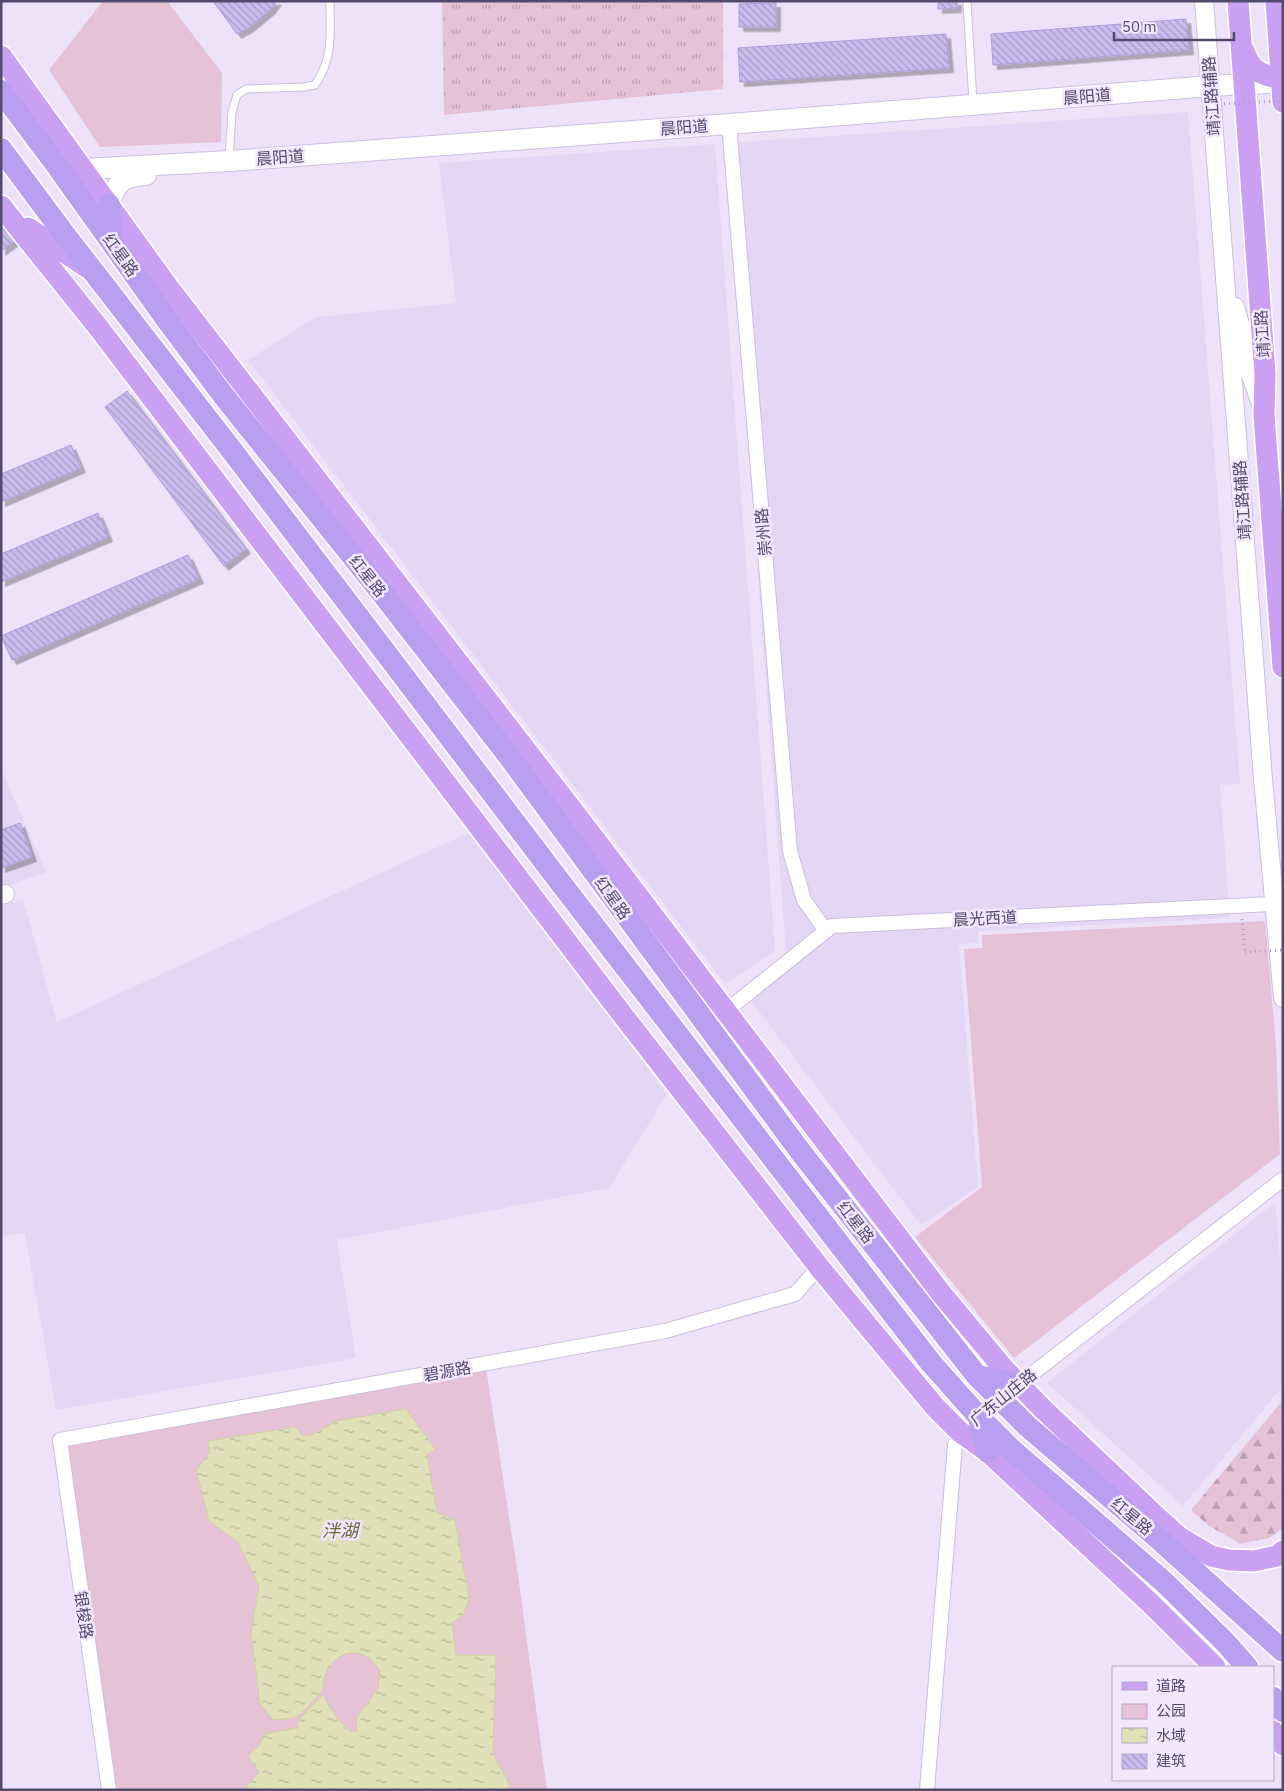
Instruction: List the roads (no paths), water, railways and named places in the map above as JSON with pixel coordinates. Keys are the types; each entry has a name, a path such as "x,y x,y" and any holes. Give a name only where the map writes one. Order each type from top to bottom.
{"highway":[{"name":"红星路","path":"1,91 58,166 223,395 508,755 800,1151 977,1376 1027,1426 1160,1540 1283,1651"},
{"name":"红星路","path":"1,149 35,195 53,245 94,272 234,452 560,882 931,1363 979,1417 1011,1449 1164,1582 1225,1642 1246,1666"},
{"path":"109,204 111,242"},
{"path":"977,1376 1019,1384"},
{"path":"979,1417 988,1452"},
{"path":"1274,1699 1283,1711"}],"main road":[{"name":"靖江路","path":"1238,1 1265,374 1264,415 1283,667"},
{"path":"1276,1 1282,89"},
{"path":"1241,42 1249,64 1282,89"},
{"path":"1,56 168,287 590,832 940,1292 1004,1369 1043,1409 1179,1537 1211,1556 1229,1560 1254,1561 1277,1556 1283,1551"},
{"name":"晨阳道","path":"109,204 114,191 130,176 229,165 729,128 1214,96 1244,90 1282,89"},
{"name":"晨阳道","path":"729,128 973,105 1214,96"},
{"name":"晨阳道","path":"84,169 229,165"},
{"path":"58,166 84,169"},
{"path":"5,211 53,245 98,327 619,1010 819,1267 935,1407 960,1432 988,1452 1148,1601 1214,1666"},
{"path":"1274,1732 1283,1745"}],"street":[{"name":"靖江路辅路","path":"1204,1 1214,96 1225,273 1263,779 1283,998"},
{"name":"崇州路","path":"729,128 790,851 804,900 826,931"},
{"path":"1225,273 1242,331 1249,370 1264,415"},
{"name":"晨光西道","path":"726,1011 832,926 1274,904"},
{"name":"广东山庄路","path":"927,1790 955,1445 960,1432 1283,1179"},
{"name":"碧源路","path":"60,1440 665,1331 795,1294 819,1267"},
{"name":"银梭路","path":"60,1440 109,1790"},
{"path":"1157,1517 1160,1540"},
{"path":"1180,1558 1211,1556"}],"lane":[{"path":"229,165 232,112 237,95 246,89 315,85 320,78 327,64 330,50 330,1"},
{"path":"967,1 973,105"}],"water":[{"name":"泮湖","path":"406,1409 435,1449 427,1455 437,1512 455,1520 469,1599 463,1615 452,1623 456,1655 496,1655 493,1754 510,1785 506,1790 244,1790 259,1772 248,1756 259,1746 264,1734 297,1728 299,1719 323,1695 339,1720 352,1732 356,1731 357,1717 378,1689 380,1671 367,1657 360,1654 345,1654 331,1664 325,1675 321,1692 298,1716 273,1720 260,1704 251,1633 259,1587 238,1542 209,1521 196,1470 210,1452 208,1441 295,1427 303,1436 312,1435 336,1421"}]}
